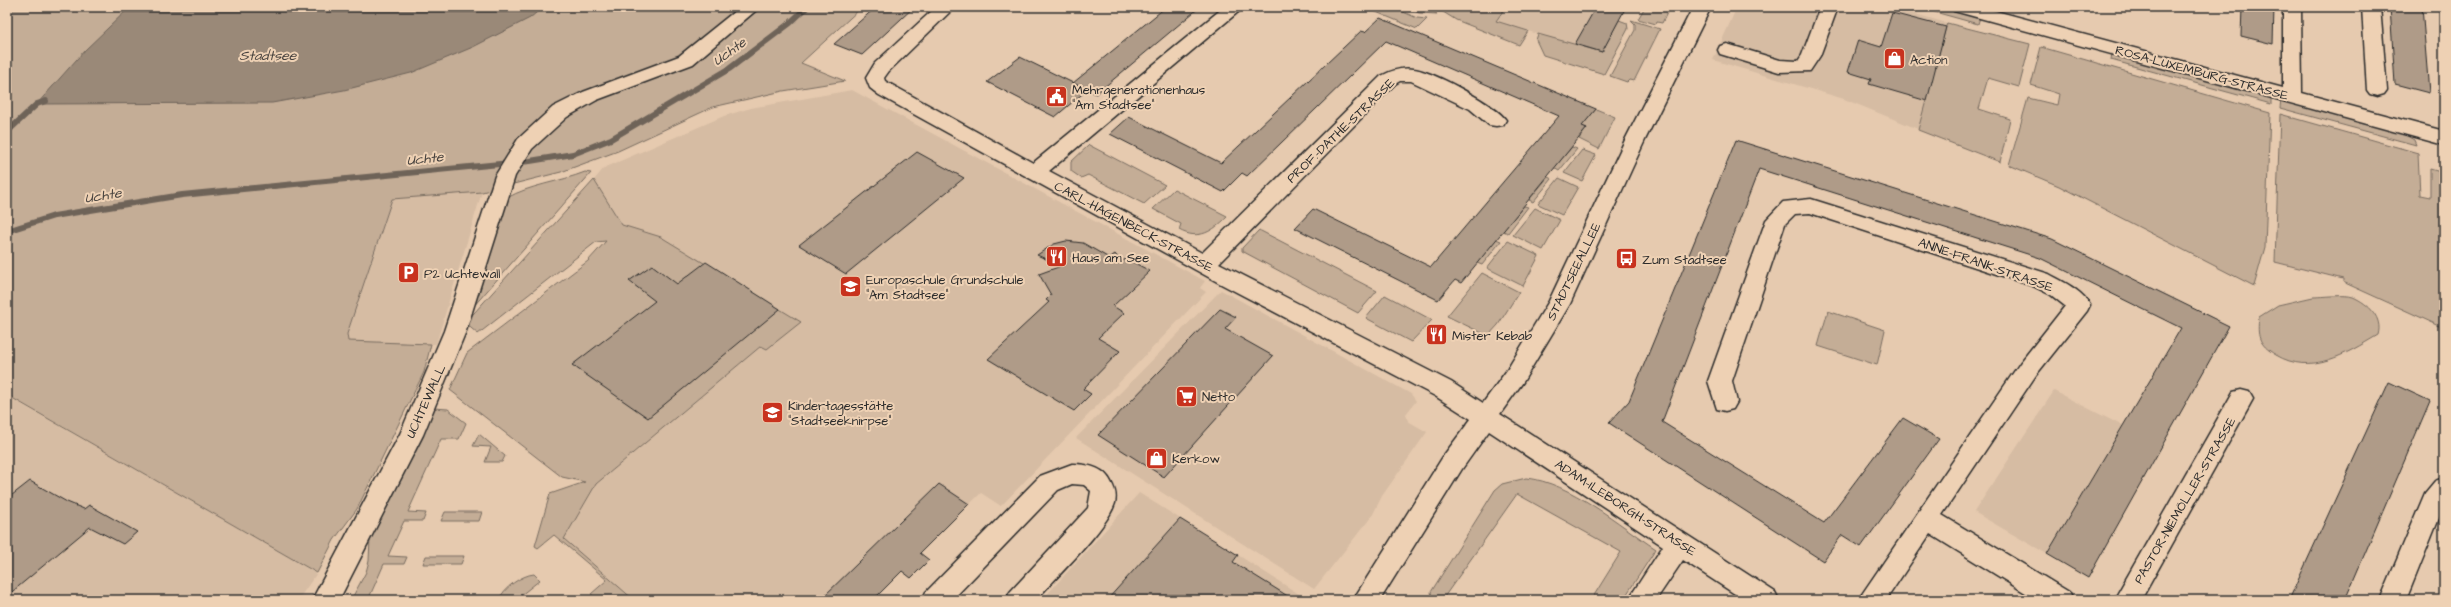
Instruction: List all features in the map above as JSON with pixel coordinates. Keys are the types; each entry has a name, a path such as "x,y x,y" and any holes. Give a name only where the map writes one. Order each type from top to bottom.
{"street":[{"name":"UCHTEWALL","path":"324,600 342,570 411,435 455,331 502,183 525,144 560,112 590,96 686,60 751,7"},
{"name":"CARL-HAGENBECK-STRASSE","path":"946,7 882,67 875,78 877,84 886,91 1204,264 1444,389 1485,416"},
{"path":"1035,172 1235,7"},
{"name":"STADTSEEALLEE","path":"1366,600 1453,462 1518,370 1559,304 1635,140 1702,7"},
{"path":"1727,50 1779,66 1803,67 1811,56 1829,7"},
{"name":"ROSA-LUXEMBURG-STRASSE","path":"1960,7 2444,138"},
{"path":"2292,7 2292,96"},
{"path":"2371,7 2377,90"},
{"name":"PROF.-DATHE-STRASSE","path":"1204,264 1388,80 1398,75 1406,74 1421,78 1477,105 1496,120"},
{"name":"ANNE-FRANK-STRASSE","path":"1725,402 1720,381 1776,220 1790,207 1811,206 2041,280 2059,289 2079,305 2028,369 1871,600"},
{"name":"PASTOR-NIEMÖLLER-STRASSE","path":"2127,600 2241,399"},
{"name":"ADAM-ILEBORGH-STRASSE","path":"1485,416 1680,542 1766,600"},
{"path":"935,600 1049,483 1058,476 1070,473 1082,473 1093,477 1101,485 1104,495 1103,505 1097,515 1019,600"},
{"path":"2393,600 2434,500 2444,488"},
{"path":"1927,519 2060,600"},
{"path":"1641,600 1680,542"}],"shaded area":[{"path":"7,7 862,7 801,63 845,81 783,91 713,107 618,151 561,172 482,192 392,199 347,334 348,341 431,344 424,372 357,509 334,540 317,573 7,395"},
{"path":"1364,7 1392,7 1417,18 1427,19 1417,29"},
{"path":"1404,7 1428,7 1437,14 1419,13"},
{"path":"1442,7 1505,8 1496,21 1528,31 1519,45 1456,20 1440,10"},
{"path":"1501,7 1626,7 1593,67 1541,35 1496,21 1505,8"},
{"path":"1645,7 1670,7 1662,23 1657,22 1656,24 1638,19"},
{"path":"1737,7 1890,7 1947,23 1918,129 1844,99 1713,60"},
{"path":"1917,7 1945,7 1980,17 1978,24"},
{"path":"1619,20 1627,23 1628,29 1604,74 1543,55 1536,40 1538,34 1602,52"},
{"path":"1631,20 1660,29 1634,81 1629,80 1627,82 1610,76 1635,30 1635,24"},
{"path":"1947,23 2030,44 2019,87 1988,78 1979,109 2010,119 2000,162 1918,130"},
{"path":"2041,47 2270,113 2265,247 2254,286 2059,186 2009,165 2028,98 2057,105 2059,94 2031,85"},
{"path":"2112,53 2271,96 2271,104 2111,60"},
{"path":"852,90 1205,281 1200,288 1206,292 1001,506 981,493 920,553 929,560 911,577 902,571 873,600 634,600 564,539 596,484 762,345 767,349 780,309 661,237 622,225 594,180 604,168 724,116 751,108"},
{"path":"2281,98 2402,133 2414,140 2416,145 2280,108"},
{"path":"1596,109 1615,117 1599,149 1579,139 1587,128 1582,126"},
{"path":"2280,114 2418,153 2420,195 2430,197 2430,169 2444,173 2444,328 2343,282 2343,279 2275,262"},
{"path":"1089,145 1165,185 1144,204 1088,175 1081,178 1071,171 1071,162"},
{"path":"1572,147 1577,149 1559,171 1554,168"},
{"path":"1582,150 1596,155 1582,181 1564,173"},
{"path":"585,172 591,173 472,308 507,198 525,190"},
{"path":"1548,177 1552,179 1533,202 1529,200"},
{"path":"1559,178 1578,187 1562,215 1538,204"},
{"path":"594,180 622,225 661,237 801,322 767,349 761,346 596,484 564,539 634,600 598,600 591,594 607,580 554,535 538,548 535,546 550,494 585,482 562,477 450,390 467,353 588,261 606,241 596,242 478,334 465,323"},
{"path":"1174,189 1227,217 1205,233 1193,235 1179,230 1181,224 1153,209"},
{"path":"482,192 436,344 348,342 347,334 392,199"},
{"path":"1524,206 1528,207 1508,233 1503,231"},
{"path":"1535,208 1560,220 1543,250 1513,235"},
{"path":"1259,230 1377,291 1358,313 1242,251 1242,248"},
{"path":"1496,239 1501,241 1482,265 1477,263"},
{"path":"1508,241 1539,256 1523,286 1487,268"},
{"path":"1482,273 1519,292 1498,325 1488,336 1447,316"},
{"path":"1221,290 1411,394 1416,401 1406,414 1408,421 1427,432 1382,496 1372,516 1314,589 1076,438"},
{"path":"1385,295 1432,320 1411,342 1366,318"},
{"path":"2349,296 2359,300 2377,317 2379,329 2378,335 2341,355 2315,363 2289,361 2276,355 2265,347 2260,339 2258,329 2259,317 2278,305 2313,297"},
{"path":"1828,311 1885,330 1877,365 1818,346"},
{"path":"2054,391 2123,426 2118,434 2157,454 2095,472 2047,554 1974,512"},
{"path":"7,396 317,573 298,600 7,600"},
{"path":"434,408 448,409 466,423 459,439 441,439 408,512 426,513 423,521 404,521 388,556 407,557 404,564 384,564 368,600 351,600 366,572 369,561 370,538 429,415"},
{"path":"479,434 505,456 502,462 485,462 491,447 473,446"},
{"path":"1526,478 1543,481 1560,487 1577,496 1656,549 1623,600 1595,600 1593,597 1621,552 1517,494 1442,600 1433,600 1431,592 1495,490 1502,484"},
{"path":"1139,493 1305,598 1303,600 1042,600"},
{"path":"445,512 482,512 479,521 441,521"},
{"path":"426,556 464,556 461,564 423,564"},
{"path":"534,574 540,580 515,600 499,600 504,591 514,583 524,577"}],"water":[{"name":"Stadtsee","path":"130,7 543,7 530,18 473,47 411,73 344,90 272,103 37,104 85,50"}],"building":[{"path":"876,7 914,7 862,55 834,44"},
{"path":"1166,7 1200,7 1096,94 1073,83"},
{"path":"1596,7 1626,7 1602,52 1575,44"},
{"path":"2242,7 2274,7 2273,44 2241,36"},
{"path":"2390,7 2422,7 2429,93 2395,84"},
{"name":"Action","path":"1892,13 1946,27 1927,101 1869,84 1871,79 1848,72 1858,40 1881,47"},
{"path":"1380,18 1596,109 1582,126 1587,128 1461,283 1455,280 1438,300 1295,228 1313,209 1431,267 1559,116 1386,41 1247,176 1242,173 1223,192 1110,134 1129,117 1221,163 1361,31 1365,32"},
{"path":"1020,57 1087,90 1055,117 987,82"},
{"path":"1736,140 2052,239 2229,326 2088,578 2047,554 2181,328 2040,258 1759,169 1662,422 1824,523 1903,418 1939,439 1861,547 1842,535 1823,561 1609,423 1629,401"},
{"path":"917,152 964,178 846,274 799,245"},
{"path":"1066,241 1083,243 1109,258 1115,254 1121,261 1127,259 1150,271 1113,306 1124,313 1098,338 1120,351 1083,389 1091,394 1074,411 988,359 1049,302 1046,300 1051,295 1039,274 1061,266 1037,255 1054,244"},
{"path":"706,262 780,309 648,418 572,365 655,301 629,281 652,265 677,284"},
{"name":"Netto","path":"1220,309 1236,317 1225,329 1273,356 1164,477 1098,435"},
{"path":"2389,382 2430,401 2345,600 2289,600"},
{"path":"30,481 67,502 84,509 89,505 137,532 123,544 90,527 7,596 7,499"},
{"path":"939,484 969,504 920,553 929,560 911,578 902,571 873,600 820,600"},
{"path":"1180,519 1238,555 1233,562 1294,600 1107,600"}],"waterway":[{"name":"Uchte","path":"7,231 54,216 182,195 530,161 573,154 611,139 729,69 790,23 807,7"},
{"path":"7,132 37,104 46,101"}],"place":[{"name":"Action","path":"1895,59"},
{"name":"Mehrgenerationenhaus \"Am Stadtsee\"","path":"1057,96"},
{"name":"Haus am See","path":"1057,257"},
{"name":"Zum Stadtsee","path":"1627,259"},
{"name":"P2 Uchtewall","path":"409,273"},
{"name":"Europaschule Grundschule \"Am Stadtsee\"","path":"850,286"},
{"name":"Mister Kebab","path":"1437,335"},
{"name":"Netto","path":"1187,396"},
{"name":"Kindertagesstätte \"Stadtseeknirpse\"","path":"772,412"},
{"name":"Kerkow","path":"1157,458"}]}
